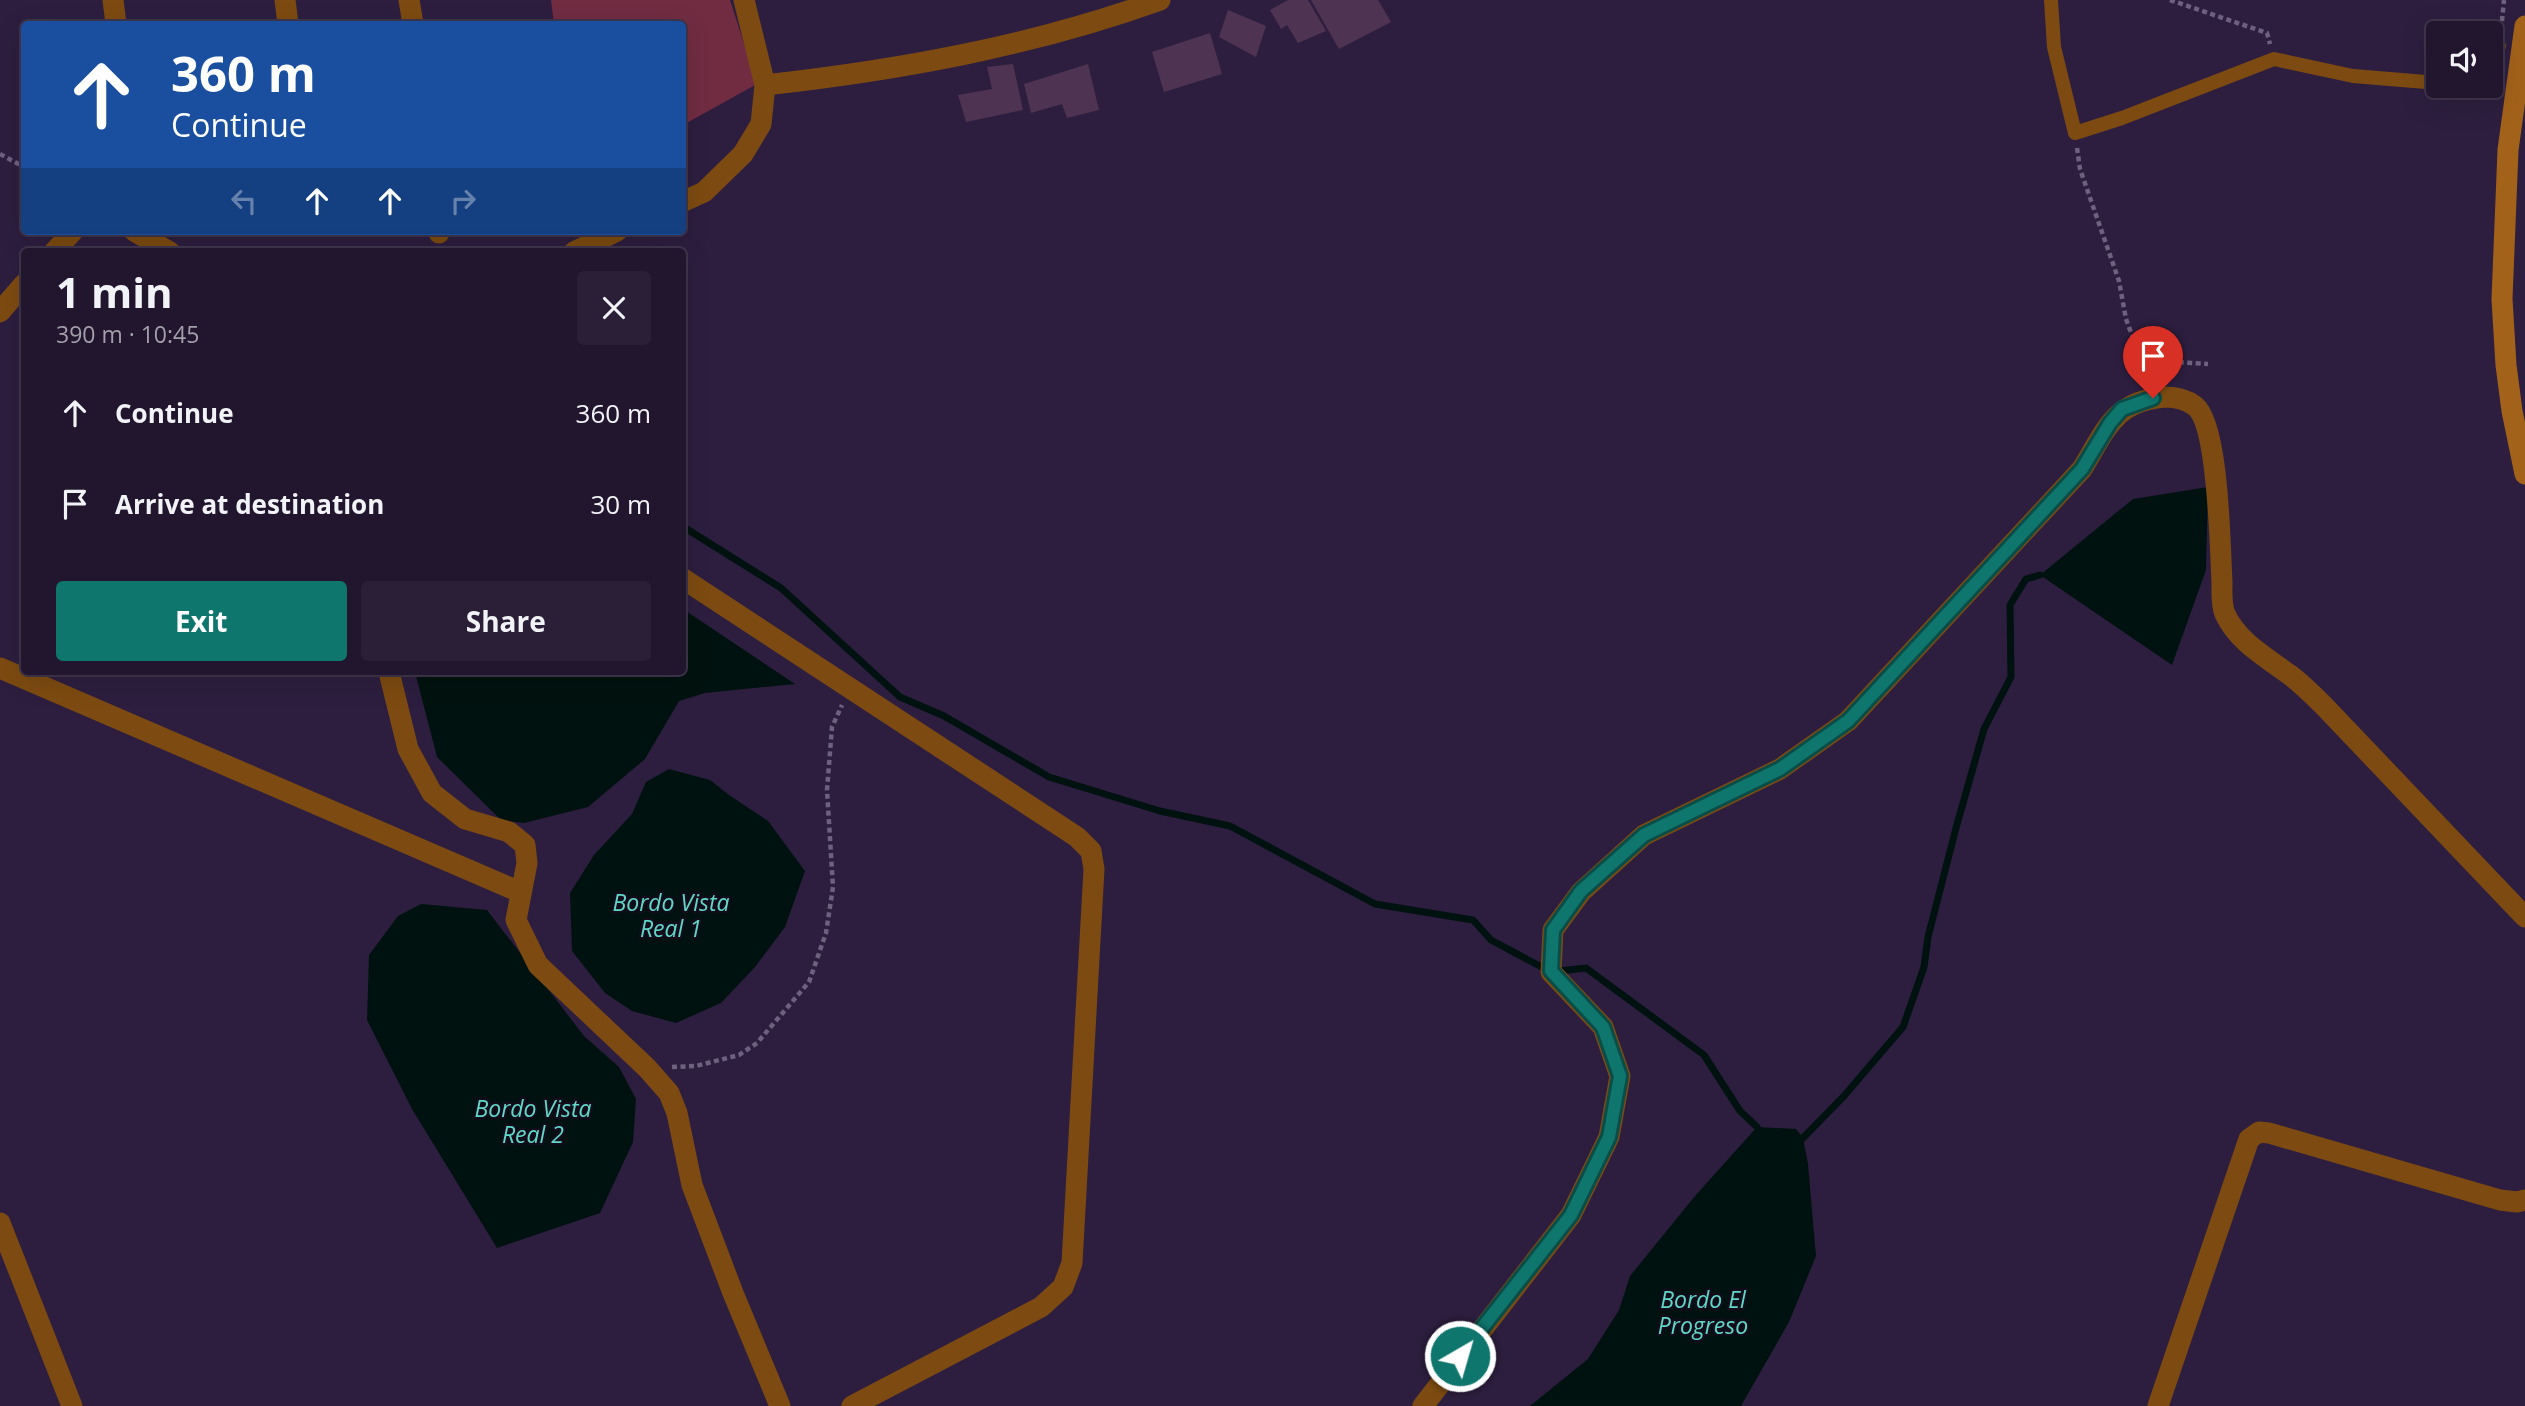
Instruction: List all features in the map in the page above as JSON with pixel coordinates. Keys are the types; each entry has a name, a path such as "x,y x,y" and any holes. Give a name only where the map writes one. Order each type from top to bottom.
{"street":[{"path":"113,0 116,21"},
{"path":"285,0 288,21"},
{"path":"409,0 412,21"},
{"path":"686,200 704,192 743,154 761,124 765,85 744,0"},
{"path":"765,85 915,65 1007,46 1103,21 1160,0"},
{"path":"2525,26 2508,150 2502,299 2512,411 2525,474"},
{"path":"58,248 69,235"},
{"path":"141,235 163,248"},
{"path":"582,248 609,235"},
{"path":"0,312 21,288"},
{"path":"1423,1406 1571,1215 1609,1137 1620,1076 1603,1027 1551,971 1553,930 1581,891 1644,835 1780,769 1848,721 2082,469 2110,423 2122,409 2153,398 2176,397 2196,406 2206,426 2218,493 2224,612 2242,638 2266,660 2290,675 2325,707 2525,917"},
{"path":"686,581 1077,837 1091,851 1094,869 1072,1263 1063,1287 1041,1307 852,1406"},
{"path":"0,668 520,892"},
{"path":"390,675 408,749 432,793 465,819 509,832 525,845 527,863 516,920 538,965 647,1068 669,1093 677,1113 692,1185 780,1406"},
{"path":"2158,1406 2249,1139 2259,1132 2500,1200 2525,1200"},
{"path":"0,1223 72,1406"}],"lane":[{"path":"2051,0 2054,47 2075,133 2122,118 2274,59 2353,76 2426,82"}],"path":[{"path":"2170,0 2267,33 2274,59"},
{"path":"2075,133 2080,169 2119,281 2126,319 2137,349 2161,361 2208,364"},
{"path":"0,153 21,165"},
{"path":"647,1068 696,1066 739,1055 757,1043 809,982 826,933 833,887 827,790 832,727 839,708"}],"shaded area":[{"path":"551,0 730,0 757,84 686,123 686,21 554,21"}],"water":[{"path":"2208,487 2206,570 2172,665 2040,575 2133,499"},
{"path":"686,611 795,684 705,693 679,701 645,759 588,807 524,823 501,820 437,757 416,675 686,675"},
{"name":"Bordo Vista Real 1","path":"669,769 710,780 768,821 805,871 785,927 755,967 721,1003 676,1023 632,1011 605,993 572,951 570,893 594,855 632,814 646,782"},
{"name":"Bordo Vista Real 2","path":"421,904 487,910 584,1036 619,1067 636,1099 633,1142 600,1213 497,1248 412,1109 367,1020 369,955 398,916"},
{"name":"Bordo El Progreso","path":"1757,1127 1796,1129 1803,1138 1808,1164 1816,1256 1789,1322 1741,1406 1530,1406 1588,1359 1619,1310 1630,1276 1695,1196"}],"building":[{"path":"1288,0 1308,0 1326,31 1298,43 1287,25 1281,29 1270,10"},
{"path":"1311,0 1378,0 1391,22 1339,49"},
{"path":"1228,10 1266,26 1256,57 1219,37"},
{"path":"1210,33 1222,74 1164,92 1152,52"},
{"path":"1013,64 1023,110 966,122 958,95 992,89 987,67"},
{"path":"1088,64 1099,110 1067,118 1062,104 1031,113 1024,84"}],"waterway":[{"path":"686,529 781,588 900,697 944,716 1049,777 1160,811 1230,826 1375,904 1473,920 1491,940 1551,972 1586,968 1704,1055 1740,1111 1757,1127"},
{"path":"1803,1138 1844,1096 1903,1027 1924,967 1928,937 1984,729 2011,677 2010,605 2026,579 2040,575"}],"route":[{"path":"1460,1356 1571,1215 1609,1137 1620,1076 1603,1027 1551,971 1553,930 1581,891 1644,835 1780,769 1848,721 2082,469 2110,423 2122,409 2153,398"}]}
